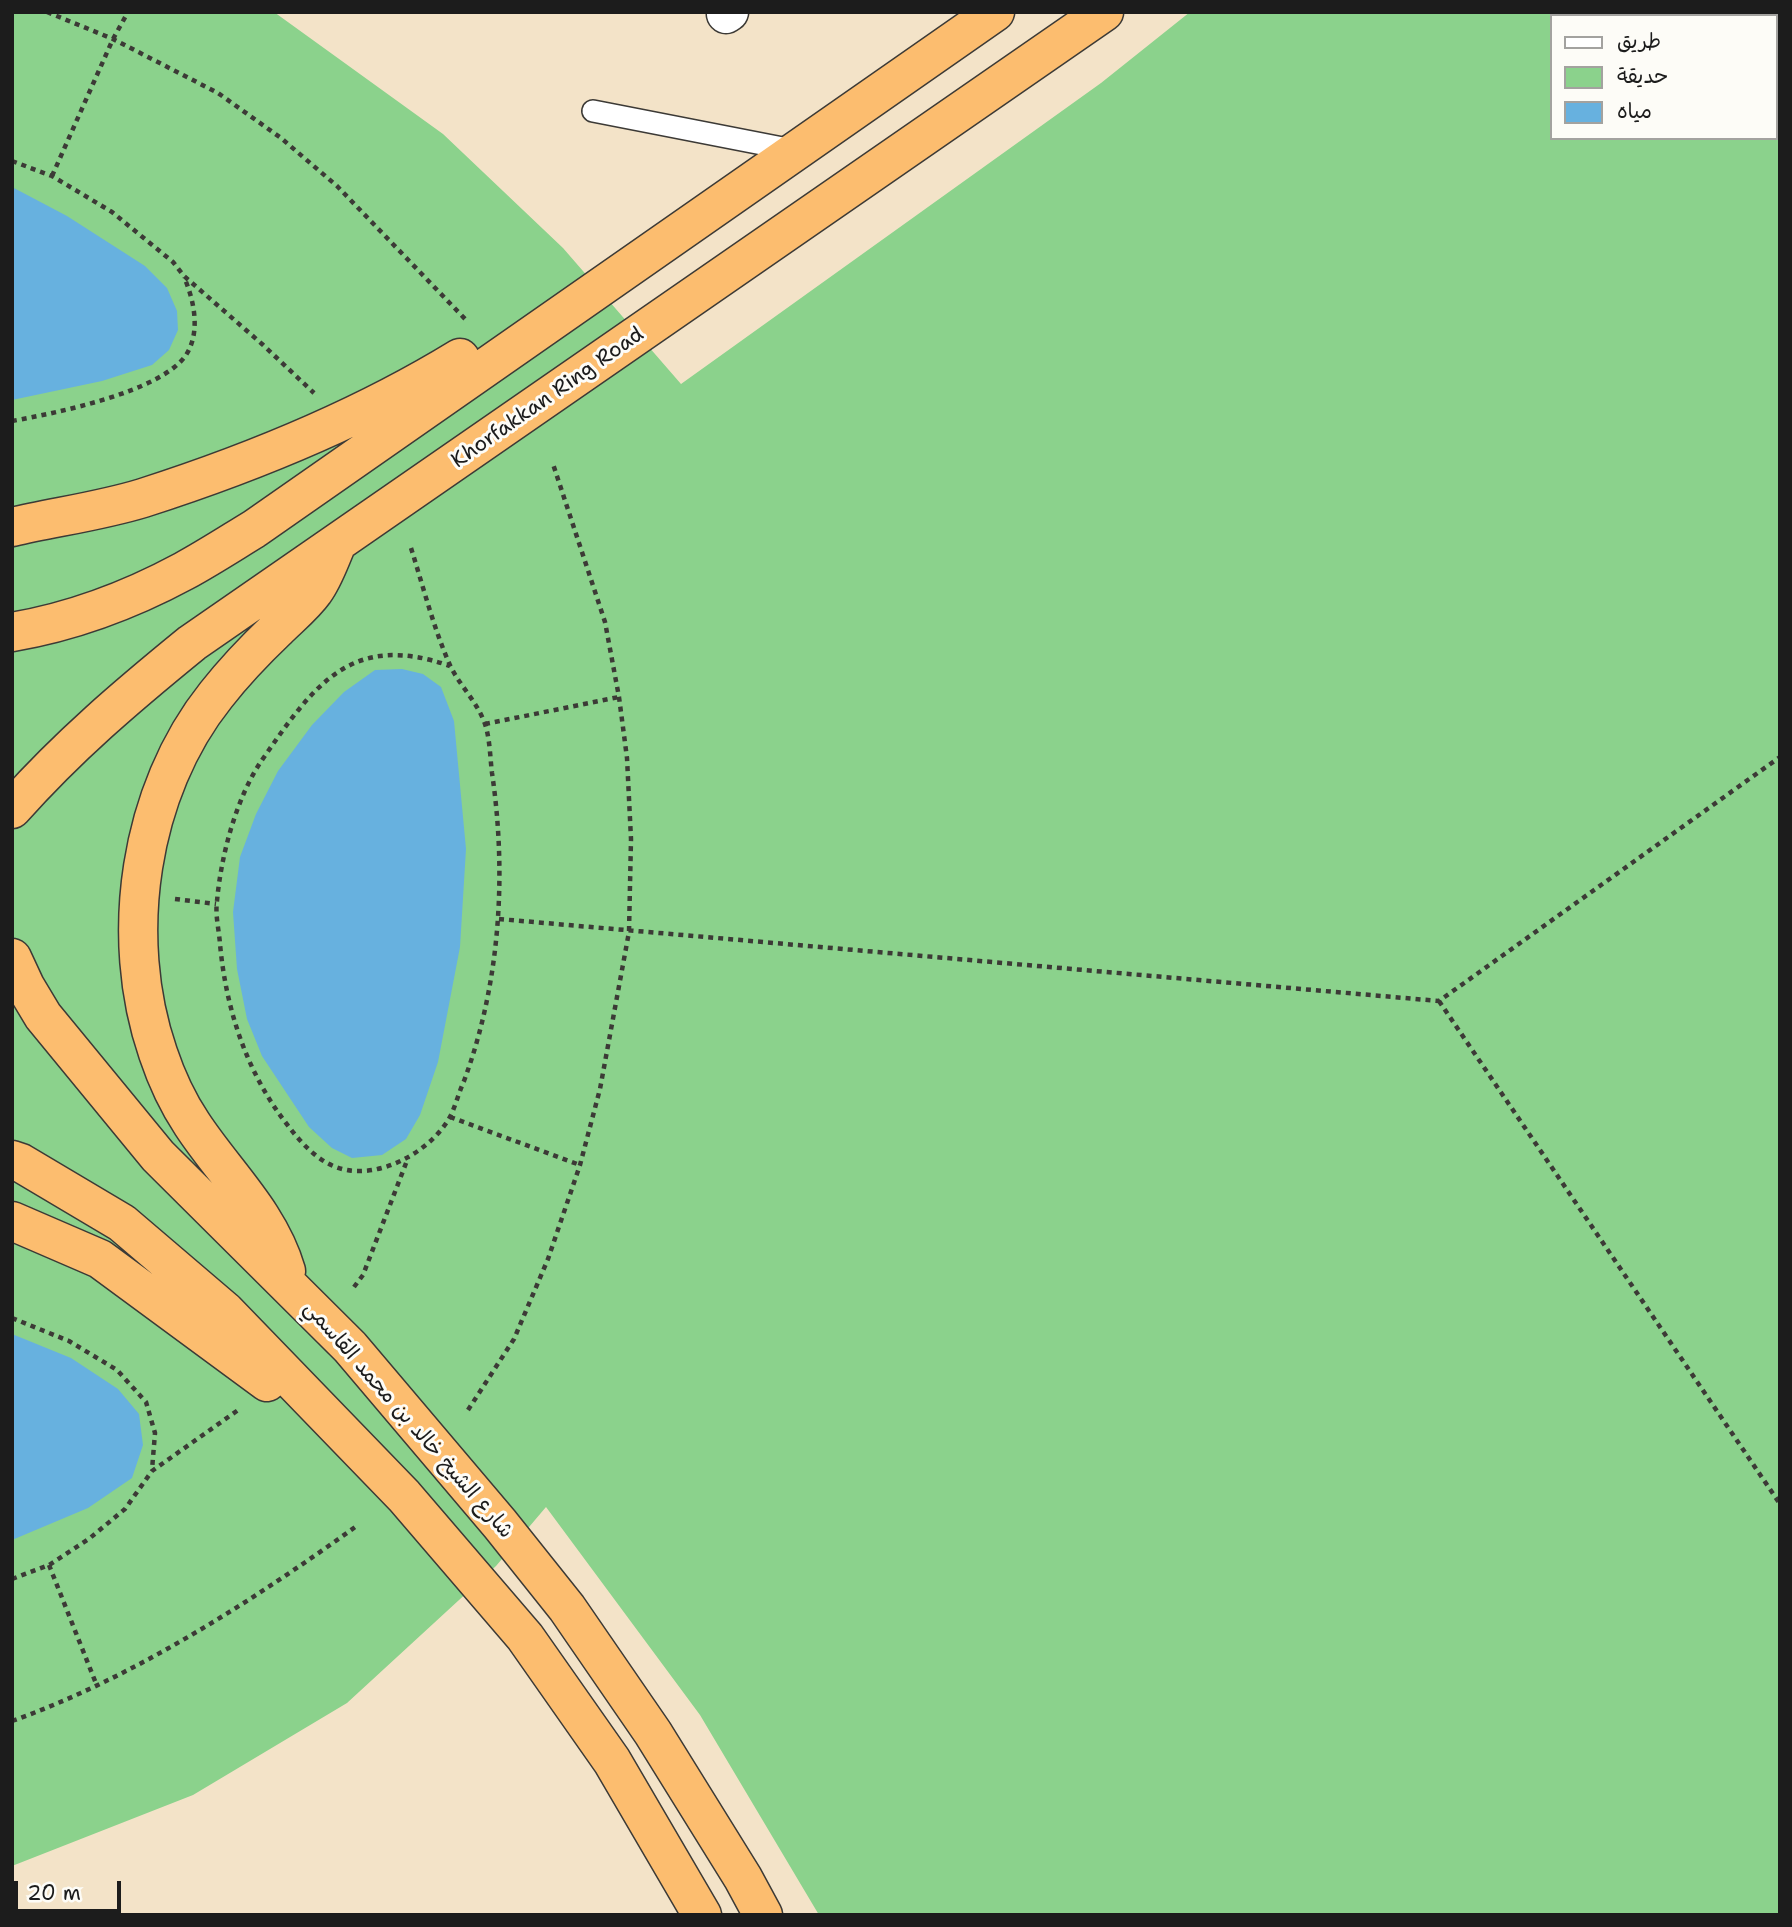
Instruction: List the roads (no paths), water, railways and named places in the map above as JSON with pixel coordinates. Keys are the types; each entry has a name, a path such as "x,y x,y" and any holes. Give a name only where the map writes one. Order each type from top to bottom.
{"highway":[{"path":"12,632 108,605 183,572 254,529 995,12"},
{"name":"Khorfakkan Ring Road","path":"12,809 44,773 115,705 192,643 1104,12"},
{"path":"12,527 140,499 249,460 347,418 422,381 486,341 654,250"},
{"path":"290,1286 283,1262 261,1218 192,1124 173,1089 147,1016 140,972 138,929 148,843 159,802 192,729 216,695 270,635 314,592 337,544"},
{"name":"شارع الشيخ خالد بن محمد القاسمي","path":"12,958 43,1016 158,1156 350,1348 568,1608 653,1733 763,1915"},
{"path":"12,1160 122,1223 225,1311 404,1496 525,1637 612,1761 702,1915"},
{"path":"12,1221 100,1259 256,1373 404,1496"}],"lane":[{"path":"593,111 798,150"}],"water":[{"path":"12,187 67,216 145,266 167,288 177,311 178,330 169,350 152,365 102,381 12,400"},
{"path":"402,669 423,674 441,687 454,721 466,849 460,947 438,1062 420,1115 406,1139 382,1155 352,1158 332,1148 309,1127 262,1056 247,1019 237,969 233,912 240,857 256,814 278,771 312,725 344,692 375,670"},
{"path":"12,1334 71,1358 118,1389 139,1414 143,1445 132,1478 88,1508 12,1540"}]}
